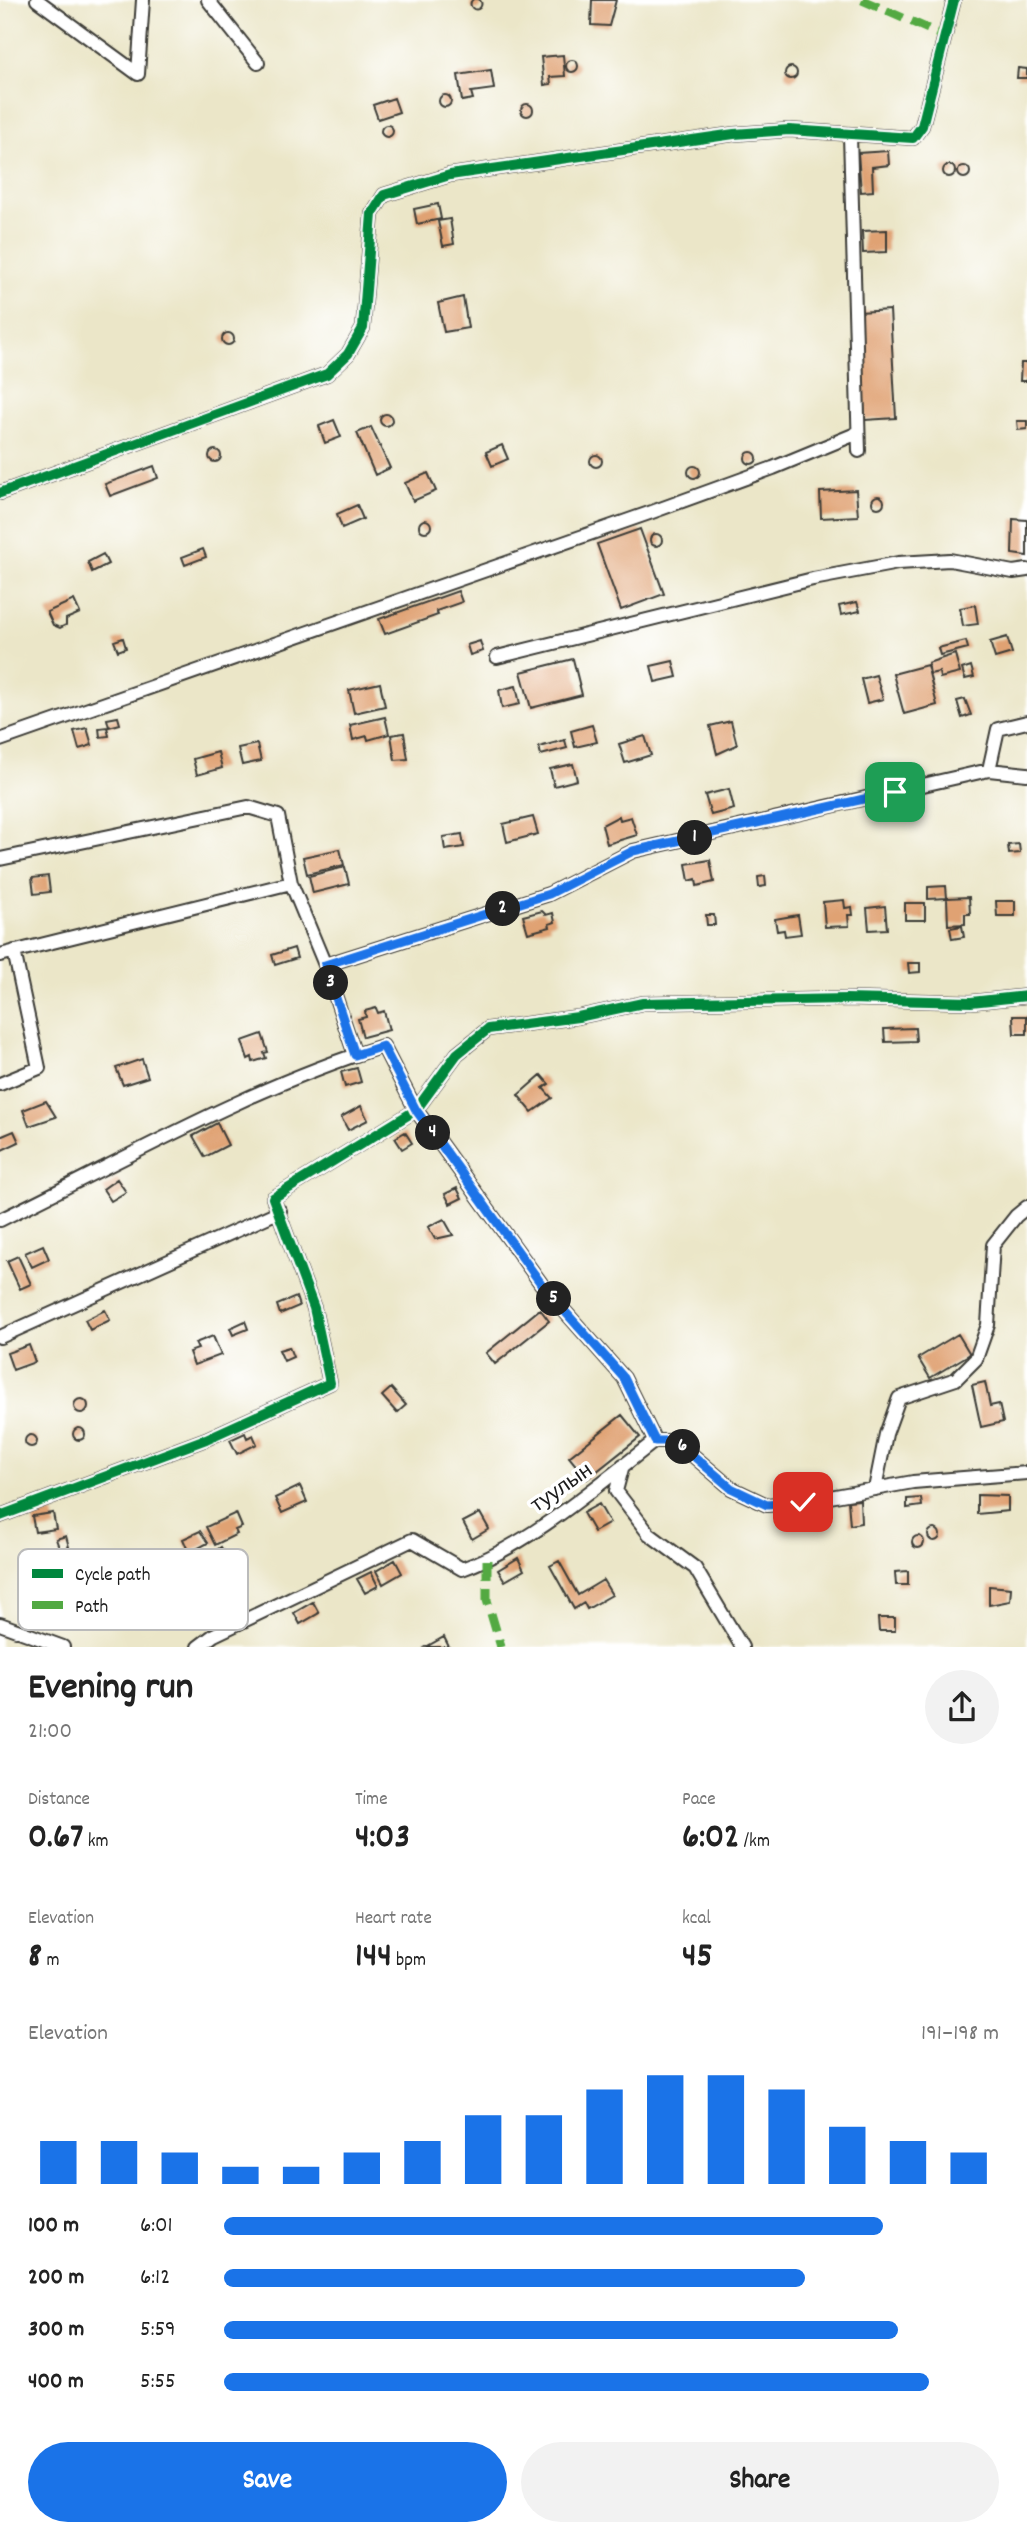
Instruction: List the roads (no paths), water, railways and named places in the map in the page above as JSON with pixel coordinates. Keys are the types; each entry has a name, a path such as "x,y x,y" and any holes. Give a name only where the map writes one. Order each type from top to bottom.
{"street":[{"path":"37,0 138,74 143,0"},
{"path":"0,493 327,374 348,354 363,328 372,214 384,195 450,175 734,134 789,130 913,138 922,126 954,0"},
{"path":"212,1 258,63"},
{"path":"850,135 859,451"},
{"path":"0,740 664,508 858,433"},
{"path":"497,657 813,579 898,563 950,560 1013,572 1027,570"},
{"path":"989,770 998,729 1027,722"},
{"path":"325,965 549,894 633,851 989,770 1027,774"},
{"path":"0,859 248,807 278,816 291,883 325,965 355,1055"},
{"path":"0,955 291,883"},
{"path":"0,1084 39,1068 14,951"},
{"path":"0,1516 206,1439 330,1384 314,1308 280,1211 272,1198 416,1110 457,1054 488,1028 578,1017 643,1003 847,999 971,1002 1027,996"},
{"path":"0,1220 122,1161 207,1115 383,1046 416,1110 545,1289 624,1378 655,1441 676,1441 731,1488 767,1505 803,1502 913,1482 1027,1473"},
{"path":"875,1489 886,1434 899,1398 956,1379 976,1359 988,1325 993,1245 1016,1216 1027,1207"},
{"path":"0,1337 280,1211"},
{"name":"туулын","path":"248,1619 412,1540 462,1569 487,1560 586,1495 655,1441"},
{"path":"623,1465 616,1490 649,1534 695,1568 742,1647"},
{"path":"0,1624 63,1647"},
{"name":"туулын","path":"198,1647 224,1630"}]}
